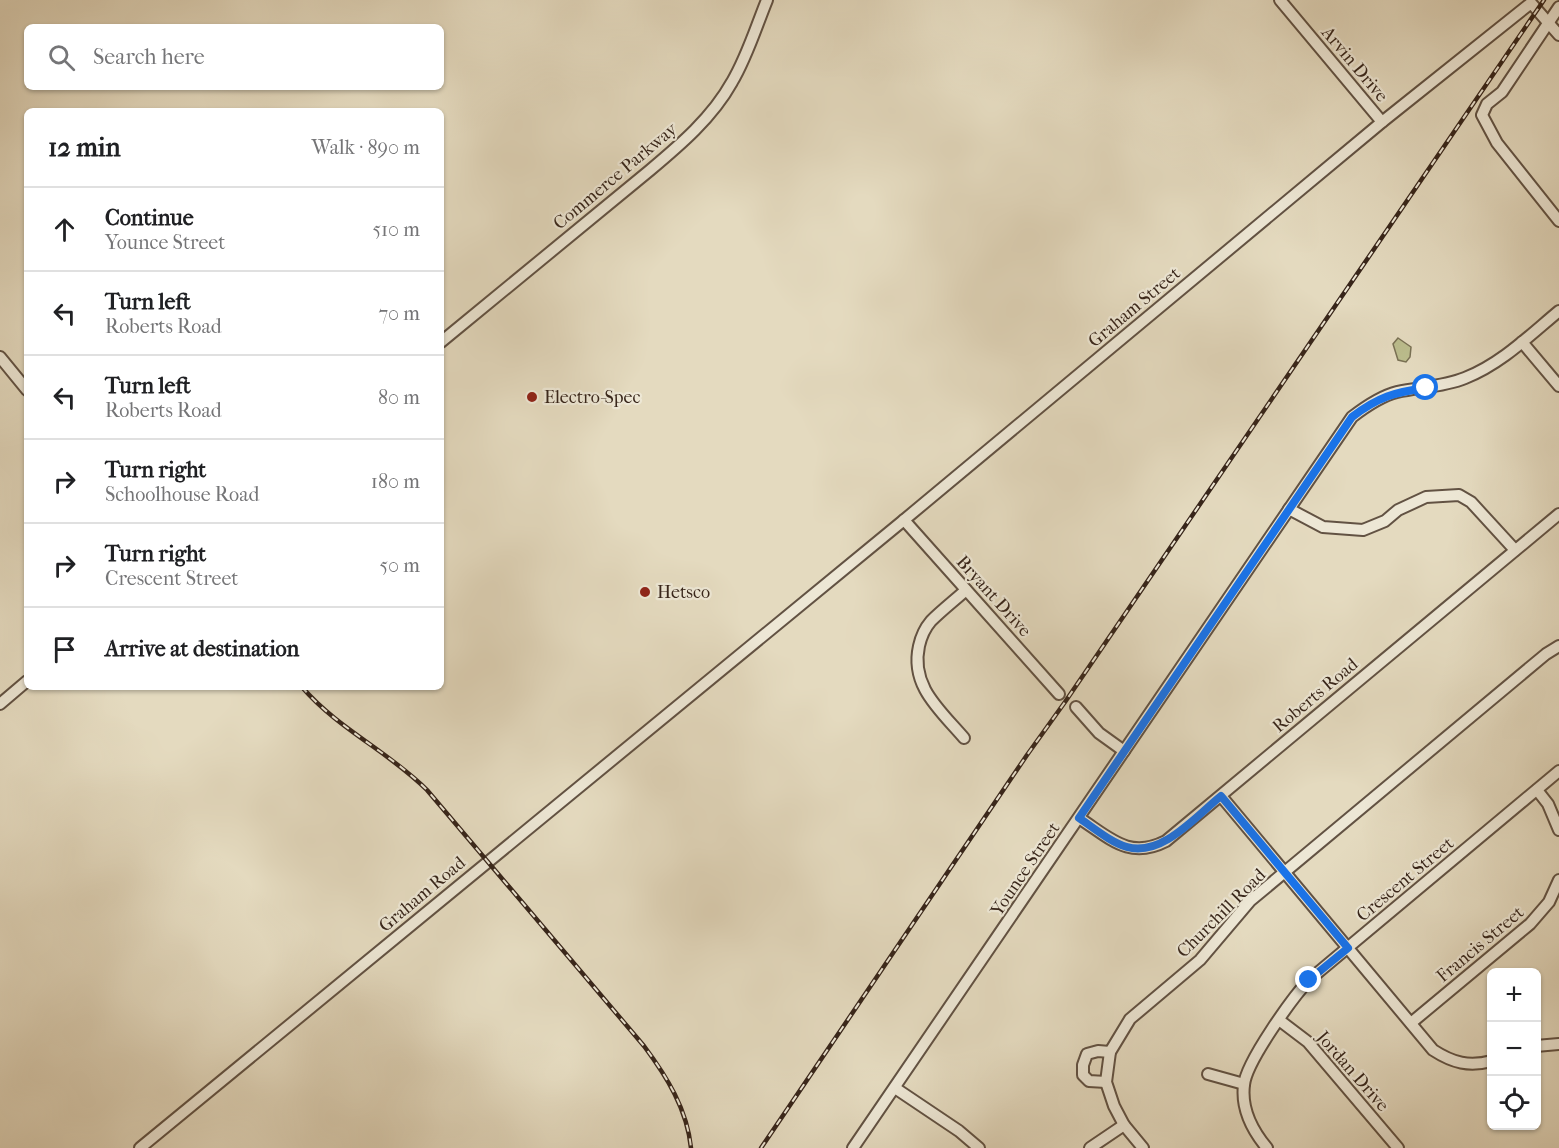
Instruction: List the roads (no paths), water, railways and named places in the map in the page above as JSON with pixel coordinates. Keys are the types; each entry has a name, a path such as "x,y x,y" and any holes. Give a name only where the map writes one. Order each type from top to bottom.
{"street":[{"name":"Commerce Parkway","path":"444,340 649,171 682,143 704,120 732,82 767,0"},
{"name":"Arvin Drive","path":"1280,0 1382,122"},
{"name":"Graham Street","path":"725,666 1382,122 1532,2 1559,34"},
{"path":"1559,7 1502,92 1487,104 1482,115 1488,128 1514,165 1559,221"},
{"name":"Younce Street","path":"853,1148 1352,417 1367,405 1394,392 1464,379 1498,361 1559,311"},
{"path":"1522,342 1559,386"},
{"path":"0,357 24,386"},
{"path":"1289,509 1323,527 1363,530 1385,521 1398,510 1426,497 1459,495 1471,502 1515,550"},
{"name":"Roberts Road","path":"1079,818 1126,846 1145,849 1166,841 1559,514"},
{"name":"Bryant Drive","path":"904,520 1059,694"},
{"path":"964,738 927,694 919,679 917,660 921,639 930,622 966,590"},
{"name":"Churchill Road","path":"1143,1148 1124,1125 1114,1106 1106,1082 1110,1052 1130,1019 1200,960 1241,910 1546,654 1559,646"},
{"name":"Graham Road","path":"140,1148 725,666"},
{"path":"0,704 24,684"},
{"path":"1076,707 1099,733 1124,751"},
{"name":"Crescent Street","path":"1244,1084 1252,1063 1292,1000 1309,980 1559,771"},
{"path":"1537,790 1548,804 1559,830"},
{"path":"1221,796 1433,1050 1450,1060 1466,1065 1487,1062"},
{"name":"Francis Street","path":"1411,1023 1530,924 1549,902 1559,880"},
{"name":"Jordan Drive","path":"1280,1020 1308,1042 1398,1148"},
{"path":"1541,1046 1559,1044"},
{"path":"1106,1082 1089,1081 1083,1075 1083,1065 1087,1054 1098,1051 1110,1052"},
{"path":"1208,1074 1244,1084 1246,1110 1253,1131 1267,1148"},
{"path":"895,1088 950,1125 979,1148"},
{"path":"1090,1148 1124,1125"}],"railway":[{"path":"761,1148 1544,0"},
{"path":"305,690 331,715 396,763 427,790 644,1046 675,1094 685,1120 691,1148"}],"place":[{"name":"Electro-Spec","path":"532,397"},
{"name":"Hetsco","path":"645,592"}]}
